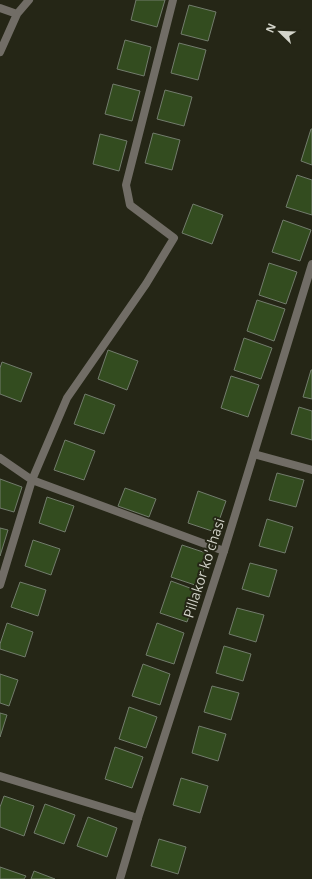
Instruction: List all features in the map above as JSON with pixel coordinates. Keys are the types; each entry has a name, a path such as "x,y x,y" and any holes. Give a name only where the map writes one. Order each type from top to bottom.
{"street":[{"path":"0,52 17,14 29,0"},
{"path":"0,585 32,480 68,398 146,284 174,238 130,205 126,185 173,0"},
{"path":"0,8 17,14"},
{"name":"Pillakor ko'chasi","path":"120,879 138,818 224,551 312,264"},
{"path":"254,454 312,470"},
{"path":"0,458 32,480 224,551"},
{"path":"0,776 138,818"}],"building":[{"path":"136,0 165,0 157,27 131,20"},
{"path":"189,5 216,12 208,41 181,34"},
{"path":"125,40 151,47 144,76 117,69"},
{"path":"179,43 206,50 198,80 171,73"},
{"path":"113,84 140,91 132,121 105,114"},
{"path":"165,90 192,97 184,126 157,119"},
{"path":"312,129 312,165 301,161"},
{"path":"153,133 180,140 172,170 145,163"},
{"path":"100,134 127,141 119,171 93,164"},
{"path":"297,175 312,180 312,215 286,207"},
{"path":"193,204 223,215 212,244 182,233"},
{"path":"283,220 311,230 300,261 272,252"},
{"path":"269,263 297,272 286,304 259,295"},
{"path":"257,300 285,309 274,341 247,331"},
{"path":"244,338 272,348 261,379 234,370"},
{"path":"108,350 138,361 127,390 98,379"},
{"path":"2,362 32,373 21,402 0,394 0,368"},
{"path":"312,370 312,399 303,397"},
{"path":"231,376 259,385 248,417 221,408"},
{"path":"85,394 115,405 104,434 74,424"},
{"path":"299,407 312,411 312,440 291,434"},
{"path":"65,440 95,451 84,480 54,470"},
{"path":"277,473 304,480 296,507 269,500"},
{"path":"0,479 22,487 14,512 0,508"},
{"path":"125,488 156,499 149,517 118,506"},
{"path":"198,491 226,501 215,532 188,523"},
{"path":"47,497 74,506 65,532 39,523"},
{"path":"267,519 293,527 285,553 259,546"},
{"path":"0,528 8,530 0,556"},
{"path":"33,540 60,549 51,575 25,566"},
{"path":"182,545 209,554 198,586 171,577"},
{"path":"250,563 277,570 269,597 242,589"},
{"path":"171,581 198,591 187,622 160,613"},
{"path":"20,582 46,590 38,616 11,607"},
{"path":"237,608 264,615 256,642 229,634"},
{"path":"7,623 33,632 25,657 0,649 0,644"},
{"path":"157,623 184,633 174,664 146,655"},
{"path":"224,646 251,654 243,681 216,673"},
{"path":"143,664 170,674 160,705 132,696"},
{"path":"0,674 18,680 9,706 0,703"},
{"path":"212,686 239,693 231,720 204,712"},
{"path":"129,707 157,717 146,748 119,739"},
{"path":"0,713 7,715 0,737"},
{"path":"199,726 226,734 218,761 192,753"},
{"path":"115,747 143,757 132,788 105,779"},
{"path":"181,778 208,786 200,813 173,805"},
{"path":"4,796 34,806 24,836 0,827 0,807"},
{"path":"45,804 75,815 64,844 34,833"},
{"path":"88,817 117,828 107,857 77,846"},
{"path":"159,839 186,847 178,874 151,866"},
{"path":"0,867 26,876 24,879 0,879"},
{"path":"34,871 55,879 31,879"}]}
